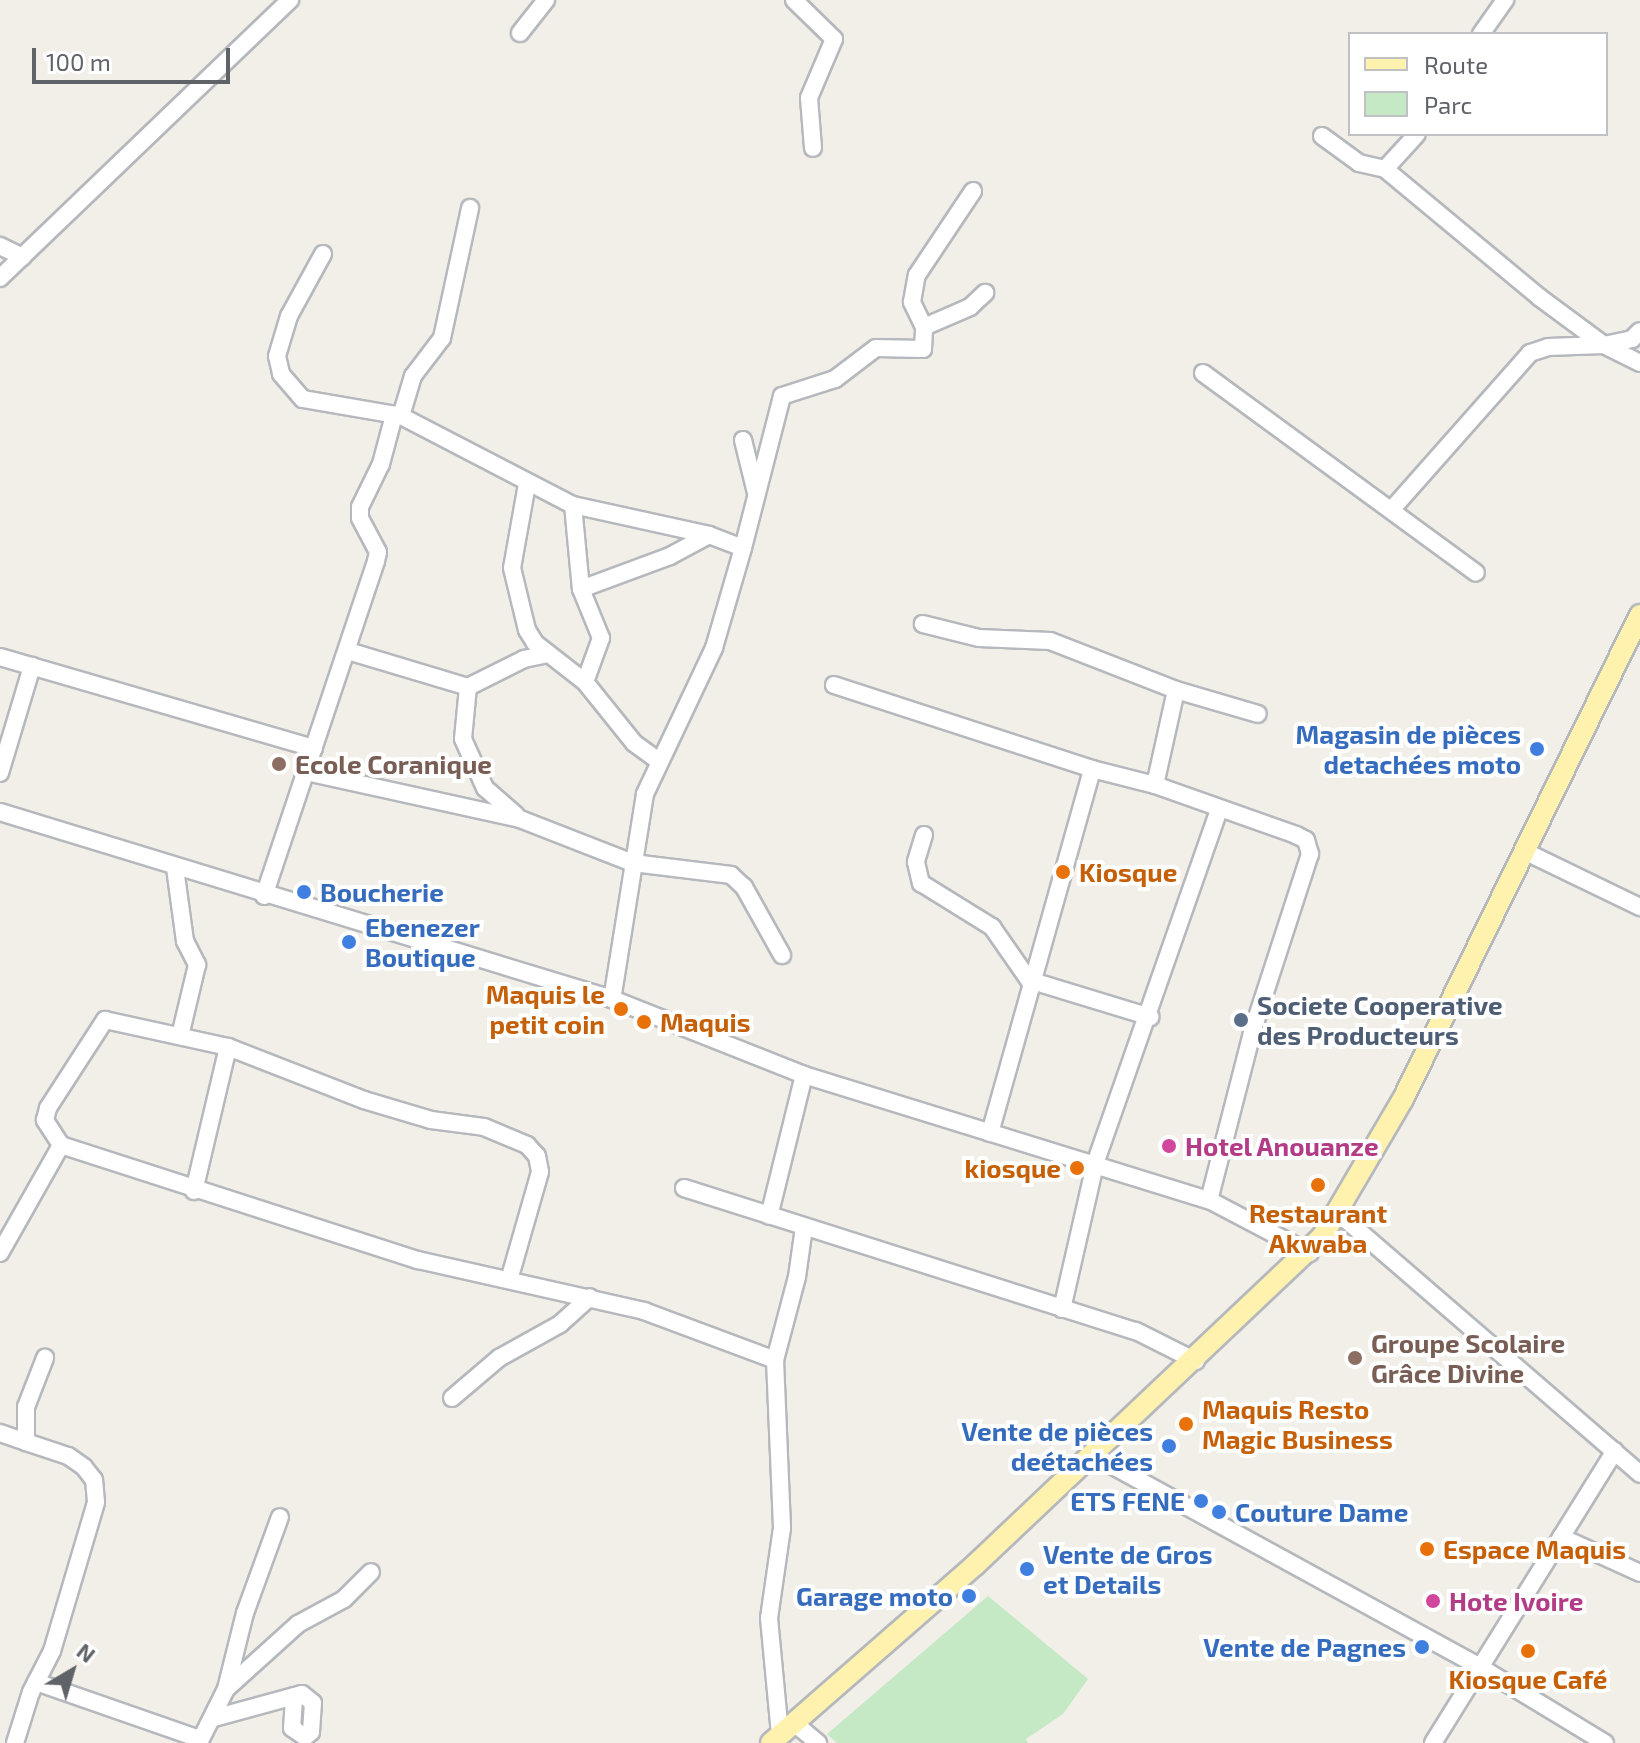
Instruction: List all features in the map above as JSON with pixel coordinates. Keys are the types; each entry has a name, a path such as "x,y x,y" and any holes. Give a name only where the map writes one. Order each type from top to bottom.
{"main road":[{"path":"781,1733 1093,1455 1310,1253 1338,1213 1397,1111 1640,615"}],"street":[{"path":"0,278 290,0"},
{"path":"520,33 546,0"},
{"path":"794,0 834,39 809,98 813,148"},
{"path":"1482,32 1505,0"},
{"path":"1322,136 1359,163 1385,169 1604,345 1640,363"},
{"path":"1385,169 1415,136"},
{"path":"612,999 645,794 714,648 782,396 835,379 876,348 923,349 924,327 912,302 917,275 973,191"},
{"path":"264,896 348,651 378,552 360,518 360,507 381,464 413,376 442,338 470,208"},
{"path":"0,246 23,257"},
{"path":"323,254 280,336 281,374 290,388 319,405 397,416 573,505 709,535 743,548"},
{"path":"924,327 970,307 985,293"},
{"path":"1393,508 1530,353 1548,347 1604,345 1632,339 1640,331"},
{"path":"1203,373 1393,508 1476,573"},
{"path":"743,440 756,494"},
{"path":"527,484 513,576 527,630 548,654 585,682 624,733 659,761"},
{"path":"573,505 581,589 597,621 601,646 585,682"},
{"path":"581,589 670,556 709,535"},
{"path":"923,624 979,638 1050,641 1176,690 1258,714"},
{"path":"348,651 468,687 524,659 548,654"},
{"path":"0,657 314,748"},
{"path":"0,773 32,666"},
{"path":"834,685 1092,769 1155,785 1306,840 1310,854 1252,1033 1209,1200"},
{"path":"468,687 463,739 485,788 520,819"},
{"path":"1155,785 1176,690"},
{"path":"990,1133 1036,984 1092,769"},
{"path":"306,772 520,819 633,863 731,875 744,887 782,955"},
{"path":"1062,1309 1096,1161 1150,1017 1219,810"},
{"path":"0,812 264,896 612,999 804,1075 990,1133 1096,1161 1209,1200 1310,1253"},
{"path":"924,835 916,862 921,883 992,927 1036,984 1150,1017"},
{"path":"1524,851 1640,907"},
{"path":"175,868 185,941 197,965 180,1036"},
{"path":"509,1280 540,1172 537,1156 527,1145 484,1127 431,1120 364,1100 228,1047 102,1023 48,1108 45,1120 61,1145 194,1191 418,1260 644,1311 775,1360"},
{"path":"194,1191 228,1047"},
{"path":"769,1216 804,1075"},
{"path":"0,1253 61,1145"},
{"path":"684,1188 1136,1331 1196,1361"},
{"path":"1338,1213 1640,1474"},
{"path":"804,1227 797,1277 775,1360 782,1528 769,1618 781,1733 818,1743"},
{"path":"452,1398 499,1358 560,1324 590,1297"},
{"path":"26,1442 26,1407 45,1358"},
{"path":"0,1433 68,1456 84,1467 97,1490 52,1651 36,1682 15,1743"},
{"path":"1433,1743 1615,1451"},
{"path":"1093,1455 1480,1667 1605,1743"},
{"path":"36,1682 199,1741 214,1718 226,1689 241,1625 280,1517"},
{"path":"1561,1537 1640,1573"},
{"path":"226,1689 298,1624 344,1599 371,1572"},
{"path":"214,1718 294,1696"}],"green space":[{"path":"988,1596 1088,1679 1063,1714 1026,1739 1028,1743 837,1743 827,1734"}],"place":[{"name":"Magasin de pièces detachées moto","path":"1537,749"},
{"name":"Ecole Coranique","path":"279,764"},
{"name":"Kiosque","path":"1063,872"},
{"name":"Boucherie","path":"304,892"},
{"name":"Ebenezer Boutique","path":"349,942"},
{"name":"Maquis le petit coin","path":"621,1009"},
{"name":"Societe Cooperative des Producteurs","path":"1241,1020"},
{"name":"Maquis","path":"644,1022"},
{"name":"Hotel Anouanze","path":"1169,1146"},
{"name":"kiosque","path":"1077,1168"},
{"name":"Restaurant Akwaba","path":"1318,1185"},
{"name":"Groupe Scolaire Grâce Divine","path":"1355,1358"},
{"name":"Maquis Resto Magic Business","path":"1186,1424"},
{"name":"Vente de pièces deétachées","path":"1169,1446"},
{"name":"ETS FENE","path":"1201,1501"},
{"name":"Couture Dame","path":"1219,1512"},
{"name":"Espace Maquis","path":"1427,1549"},
{"name":"Vente de Gros et Details","path":"1027,1569"},
{"name":"Garage moto","path":"969,1596"},
{"name":"Hote Ivoire","path":"1433,1601"},
{"name":"Vente de Pagnes","path":"1422,1647"},
{"name":"Kiosque Café","path":"1528,1651"}]}
